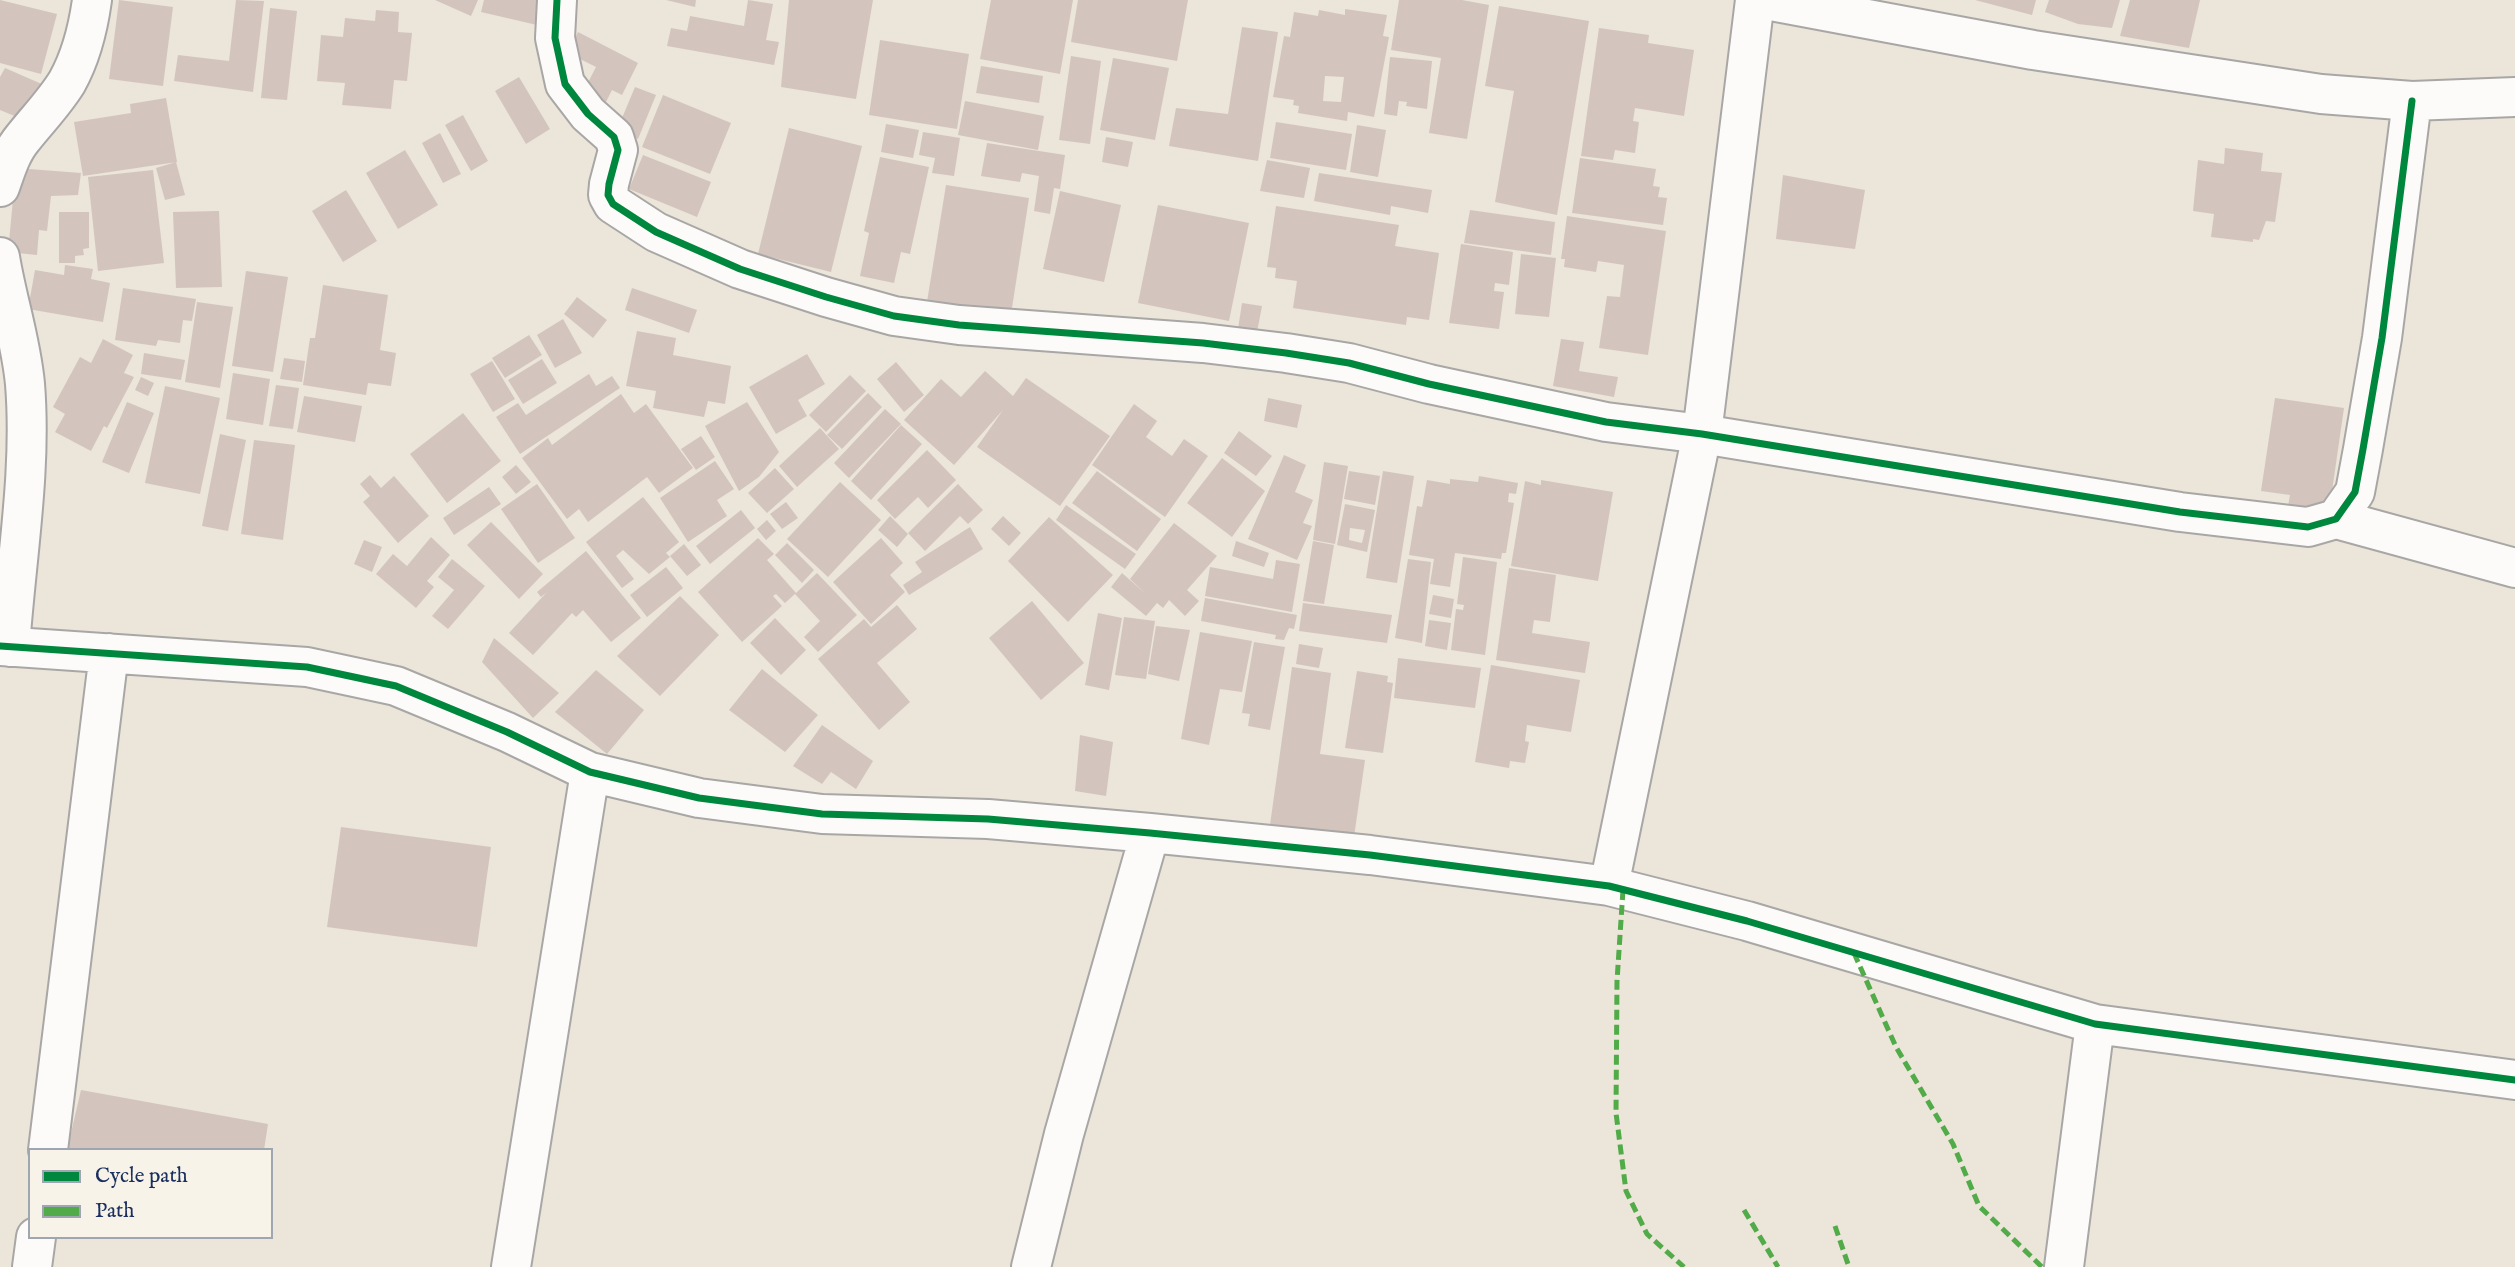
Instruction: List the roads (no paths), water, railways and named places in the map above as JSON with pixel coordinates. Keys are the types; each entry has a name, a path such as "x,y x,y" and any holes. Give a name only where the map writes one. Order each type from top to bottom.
{"street":[{"path":"0,187 9,160 21,139 45,114 66,83 87,31 92,0"},
{"path":"557,0 555,38 565,84 588,114 614,137 618,150 609,184 613,204 656,232 740,269 894,316 958,325 1203,343 1286,353 1349,363 1429,384 1606,422 1702,434 2266,523 2308,527 2336,519 2515,568"},
{"path":"1609,886 1702,434 1755,0"},
{"path":"1766,0 2033,50 2321,94 2412,101 2515,97"},
{"path":"2336,519 2355,492 2363,449 2382,338 2412,101"},
{"path":"0,257 19,337 25,386 22,508 5,646 307,667 396,686 507,732 590,772 699,798 821,814 988,819 1150,833 1370,855 1609,886 1747,920 2095,1024 2515,1080"},
{"path":"48,1148 109,653"},
{"path":"511,1267 590,772"},
{"path":"1031,1267 1064,1134 1150,833"},
{"path":"2063,1267 2095,1024"},
{"path":"32,1267 36,1239"}]}
